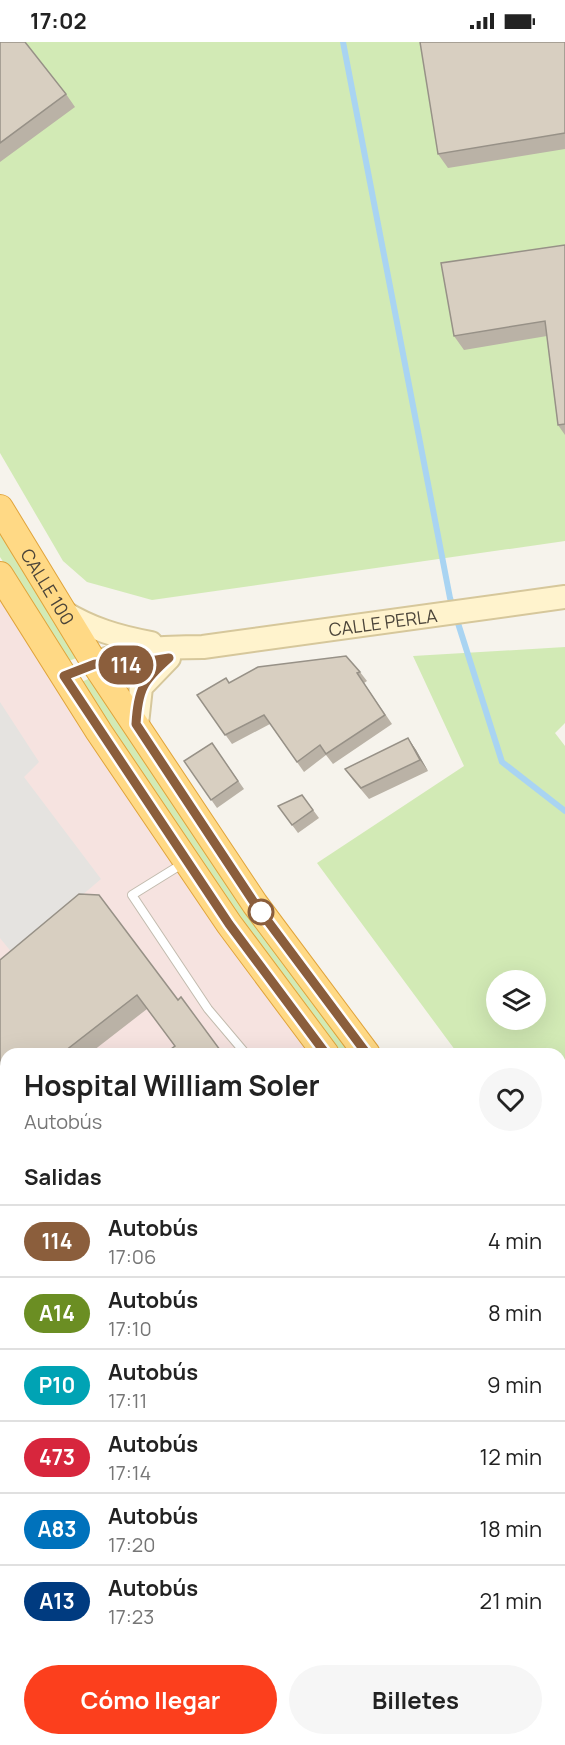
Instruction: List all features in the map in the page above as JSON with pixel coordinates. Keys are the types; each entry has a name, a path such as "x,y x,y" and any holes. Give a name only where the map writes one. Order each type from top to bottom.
{"highway":[{"name":"CALLE 100","path":"0,508 95,664 255,904 363,1048"},
{"name":"CALLE 100","path":"0,575 186,861 229,924 322,1048"},
{"path":"64,676 95,664"}],"main road":[{"name":"CALLE PERLA","path":"95,664 113,656 170,653 565,597"},
{"path":"61,610 89,627 170,653 141,687 136,724"}],"lane":[{"path":"186,861 132,895 208,1009 241,1048"}],"shaded area":[{"path":"0,594 27,643 307,1048 0,1048"},
{"path":"0,702 39,762 24,777 101,879 13,954 0,938"}],"green space":[{"path":"0,42 565,42 565,541 152,600 87,582 63,561 0,453"},
{"path":"0,531 77,658 68,661 0,557"},
{"path":"565,647 565,723 555,733 565,746 565,1048 454,1048 317,863 464,766 413,656"},
{"path":"91,678 348,1048 336,1048 240,917 174,824 81,682"}],"building":[{"path":"0,42 25,42 66,94 0,143"},
{"path":"420,42 565,42 565,133 438,154"},
{"path":"565,245 565,424 558,425 545,321 454,336 441,263"},
{"path":"346,656 360,672 357,673 385,715 326,754 320,745 297,762 264,715 225,735 197,695 226,678 229,683 258,667"},
{"path":"408,738 420,760 361,788 345,769"},
{"path":"212,743 238,781 211,800 184,761"},
{"path":"302,795 313,810 292,825 278,806"},
{"path":"79,894 99,895 178,1000 181,997 219,1048 172,1048 175,1046 137,995 69,1048 0,1048 0,960"}],"waterway":[{"path":"343,42 450,598 502,762 565,811"}],"bus line":[{"name":"114","path":"322,1048 229,924 99,732 64,676 95,664 119,666 169,658 151,674 141,687 136,724 255,904 363,1048"}]}
